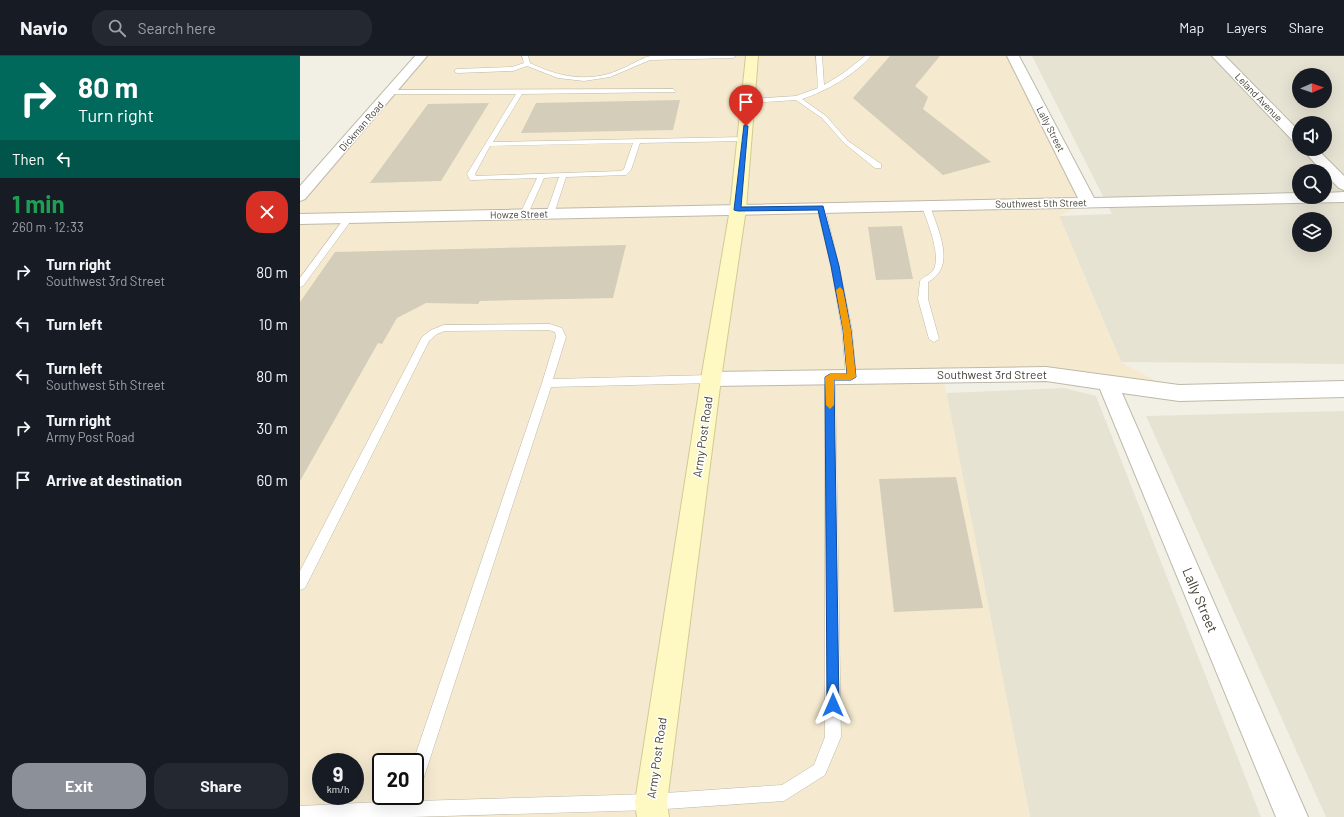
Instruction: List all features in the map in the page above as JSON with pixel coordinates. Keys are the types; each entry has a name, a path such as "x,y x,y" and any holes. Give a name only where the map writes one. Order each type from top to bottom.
{"main road":[{"name":"Army Post Road","path":"650,812 711,378 738,210 752,56"}],"street":[{"name":"Dickman Road","path":"300,196 421,56"},
{"name":"Lally Street","path":"1013,56 1088,202"},
{"name":"Leland Avenue","path":"1218,56 1292,132"},
{"path":"1316,156 1344,185"},
{"name":"Southwest 5th Street","path":"738,210 1344,197"},
{"name":"Howze Street","path":"300,219 738,210"},
{"name":"Southwest 3rd Street","path":"711,378 1046,374 1178,393 1344,389"},
{"name":"Lally Street","path":"1108,383 1292,817"}],"lane":[{"path":"525,56 527,64"},
{"path":"457,71 513,69 527,64 552,76 569,79 588,78 604,77 620,72 649,57 733,56"},
{"path":"819,56 821,87"},
{"path":"748,101 797,98 843,76 868,56"},
{"path":"390,92 673,91"},
{"path":"520,92 471,174 473,178 541,177 623,173 627,170 637,141"},
{"path":"797,98 824,117 846,142 878,166"},
{"path":"488,144 744,139"},
{"path":"550,214 563,176"},
{"path":"524,214 541,177"},
{"path":"926,206 940,260 939,268 935,275 924,281 923,299 934,339"},
{"path":"820,208 835,266 847,330 851,377"},
{"path":"300,284 349,218"},
{"path":"300,584 425,339 434,332 444,328 550,327 559,330 561,337 547,383 424,753"},
{"path":"300,814 406,807 650,812 784,793 820,770 833,737 830,377"},
{"path":"547,383 711,378"}],"shaded area":[{"path":"421,56 1013,56 1088,202 1059,216 1121,362 1179,393 1046,374 943,375 1030,817 300,817 300,196"},
{"path":"1032,56 1344,56 1344,364 1121,362 1059,216 1112,214"},
{"path":"1064,388 1096,396 1261,817 1030,817 946,393"},
{"path":"1344,411 1344,817 1326,817 1146,416"}],"building":[{"path":"890,56 940,56 915,86 928,97 923,109 991,162 943,175 853,98"},
{"path":"680,100 673,130 521,133 536,103"},
{"path":"489,103 441,181 370,183 428,104"},
{"path":"902,226 913,279 876,280 868,227"},
{"path":"626,245 613,298 480,301 478,304 426,303 397,318 382,344 378,343 300,481 300,302 335,252"},
{"path":"956,477 983,608 894,612 879,479"}],"slow traffic":[{"path":"830,405 830,377 851,377 847,330 840,290"}],"route":[{"path":"746,126 738,210 820,208 835,266 847,330 851,377 830,377 833,705"}]}
